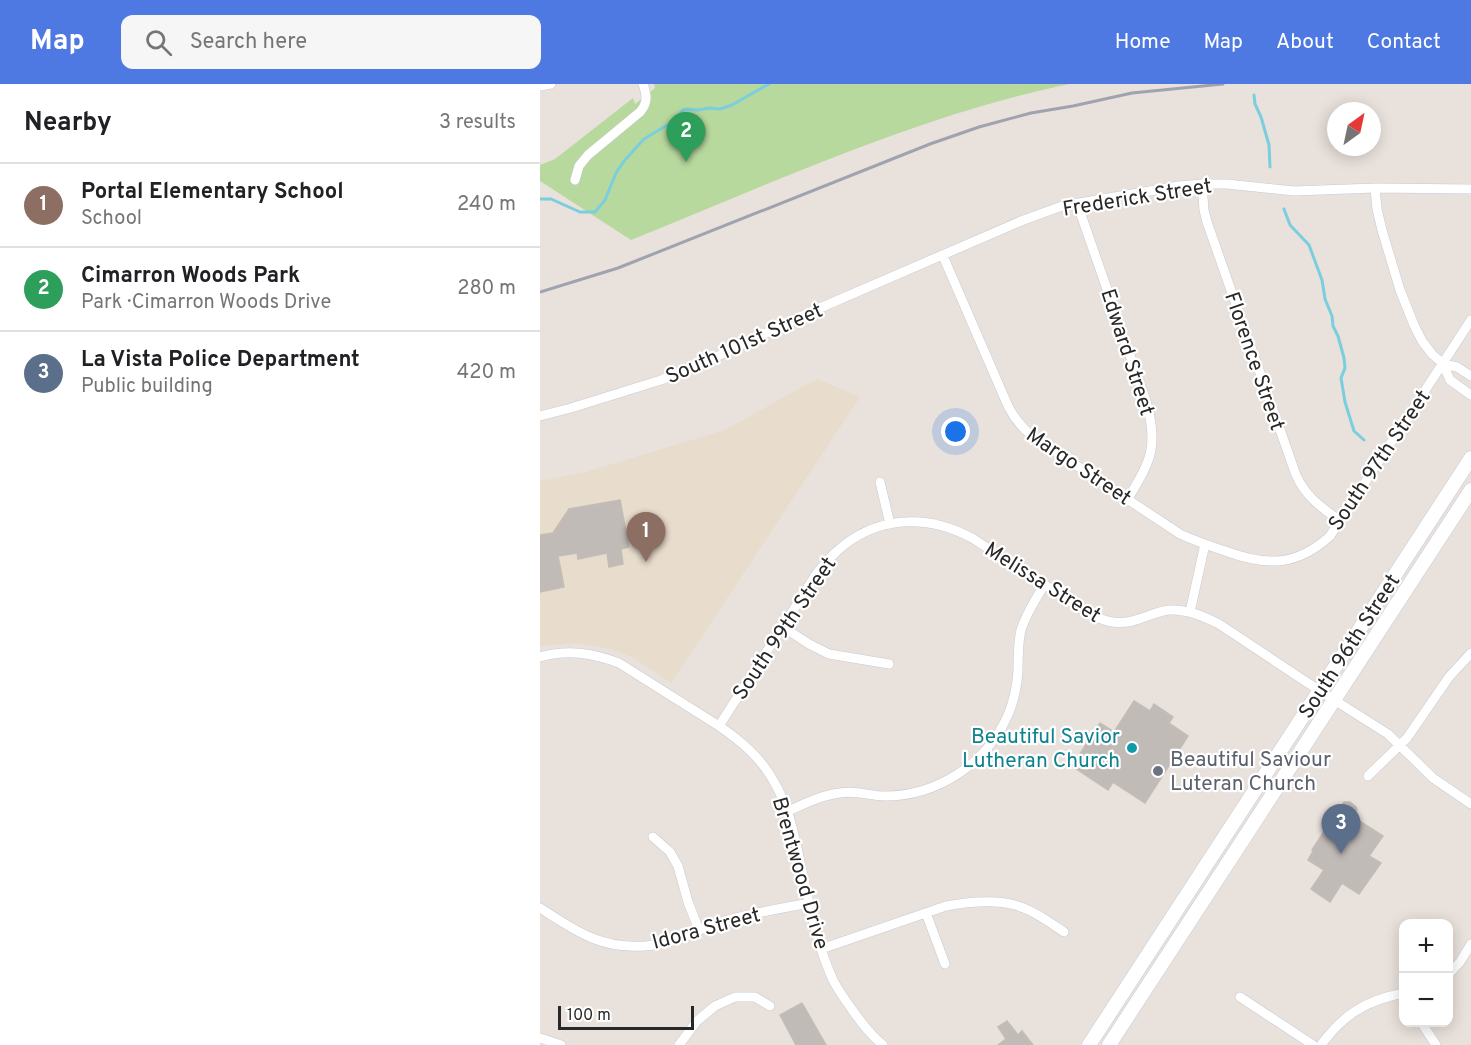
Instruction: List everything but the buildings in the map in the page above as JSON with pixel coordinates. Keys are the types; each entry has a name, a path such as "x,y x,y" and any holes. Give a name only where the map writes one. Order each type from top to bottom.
{"main road":[{"name":"South 96th Street","path":"1089,1045 1471,458"},
{"name":"South 96th Street","path":"1109,1045 1471,490"}],"street":[{"path":"540,86 551,84"},
{"path":"575,180 579,166 588,154 645,106 646,96 643,84"},
{"name":"Florence Street","path":"1202,184 1207,222 1296,475 1310,498 1340,521"},
{"name":"Frederick Street","path":"943,256 1062,206 1179,186 1227,184 1294,191 1375,188 1471,189"},
{"path":"1375,188 1382,230 1407,309 1422,341 1443,364 1450,380 1471,394"},
{"name":"Edward Street","path":"1077,203 1146,401 1152,425 1150,457 1142,476 1127,500"},
{"name":"South 101st Street","path":"540,416 661,380 716,357 806,314 943,256"},
{"name":"Margo Street","path":"943,256 1005,399 1017,422 1032,436 1180,534 1254,561 1276,561"},
{"name":"South 97th Street","path":"1276,561 1296,557 1313,549 1330,536 1471,320"},
{"path":"1443,364 1456,367 1471,376"},
{"path":"880,482 890,524"},
{"name":"Melissa Street","path":"890,524 918,521 957,530 1088,613 1110,622 1135,621 1167,610 1190,612 1203,616 1219,624 1388,734 1433,778 1471,804"},
{"name":"South 99th Street","path":"719,726 817,573 835,552 857,537 890,524"},
{"path":"1190,612 1205,544"},
{"path":"788,810 840,793 884,796 922,790 944,782 974,763 996,737 1008,715 1016,691 1021,630 1044,585"},
{"path":"783,627 829,654 889,664"},
{"name":"Brentwood Drive","path":"540,657 579,652 619,663 719,726 756,756 773,780 788,810 821,949 833,979 869,1032 883,1045"},
{"path":"1368,776 1407,738 1449,677 1471,652"},
{"path":"653,837 670,852 678,866 699,930"},
{"path":"821,949 946,906 961,904 993,902 1017,905 1064,932"},
{"name":"Idora Street","path":"540,908 579,933 605,943 617,946 641,946 670,942 737,918 809,903"},
{"path":"926,913 945,964"},
{"path":"1450,973 1471,944"},
{"path":"1321,1045 1350,1013 1377,999 1399,994"},
{"path":"679,1045 697,1021 715,1006 735,997 755,997 770,1006"},
{"path":"1240,997 1313,1045"},
{"path":"1424,1027 1436,1045"},
{"path":"540,1038 561,1045"}],"shaded area":[{"path":"817,379 860,397 671,683 634,658 611,649 575,643 540,646 540,481 586,472 725,430"}],"green space":[{"path":"654,84 1069,84 1012,98 902,132 631,240 540,181 540,165 555,159 633,98 635,104 655,88"}],"waterway":[{"path":"540,199 551,199 580,212 595,212 605,200 616,173 624,161 644,139 669,124 683,110 720,109 732,105 769,84"},
{"path":"1254,95 1269,145 1270,167"},
{"path":"1284,209 1290,225 1309,245 1322,280 1325,299 1344,358 1345,368 1341,378 1345,402 1354,431 1364,440"}],"railway":[{"path":"540,292 618,268 930,144 979,127 1031,113 1132,93 1223,84"}],"place":[{"name":"Cimarron Woods Park","path":"686,162"},
{"name":"Portal Elementary School","path":"646,562"},
{"name":"Beautiful Savior Lutheran Church","path":"1132,748"},
{"name":"Beautiful Saviour Luteran Church","path":"1158,771"},
{"name":"La Vista Police Department","path":"1341,854"}]}
